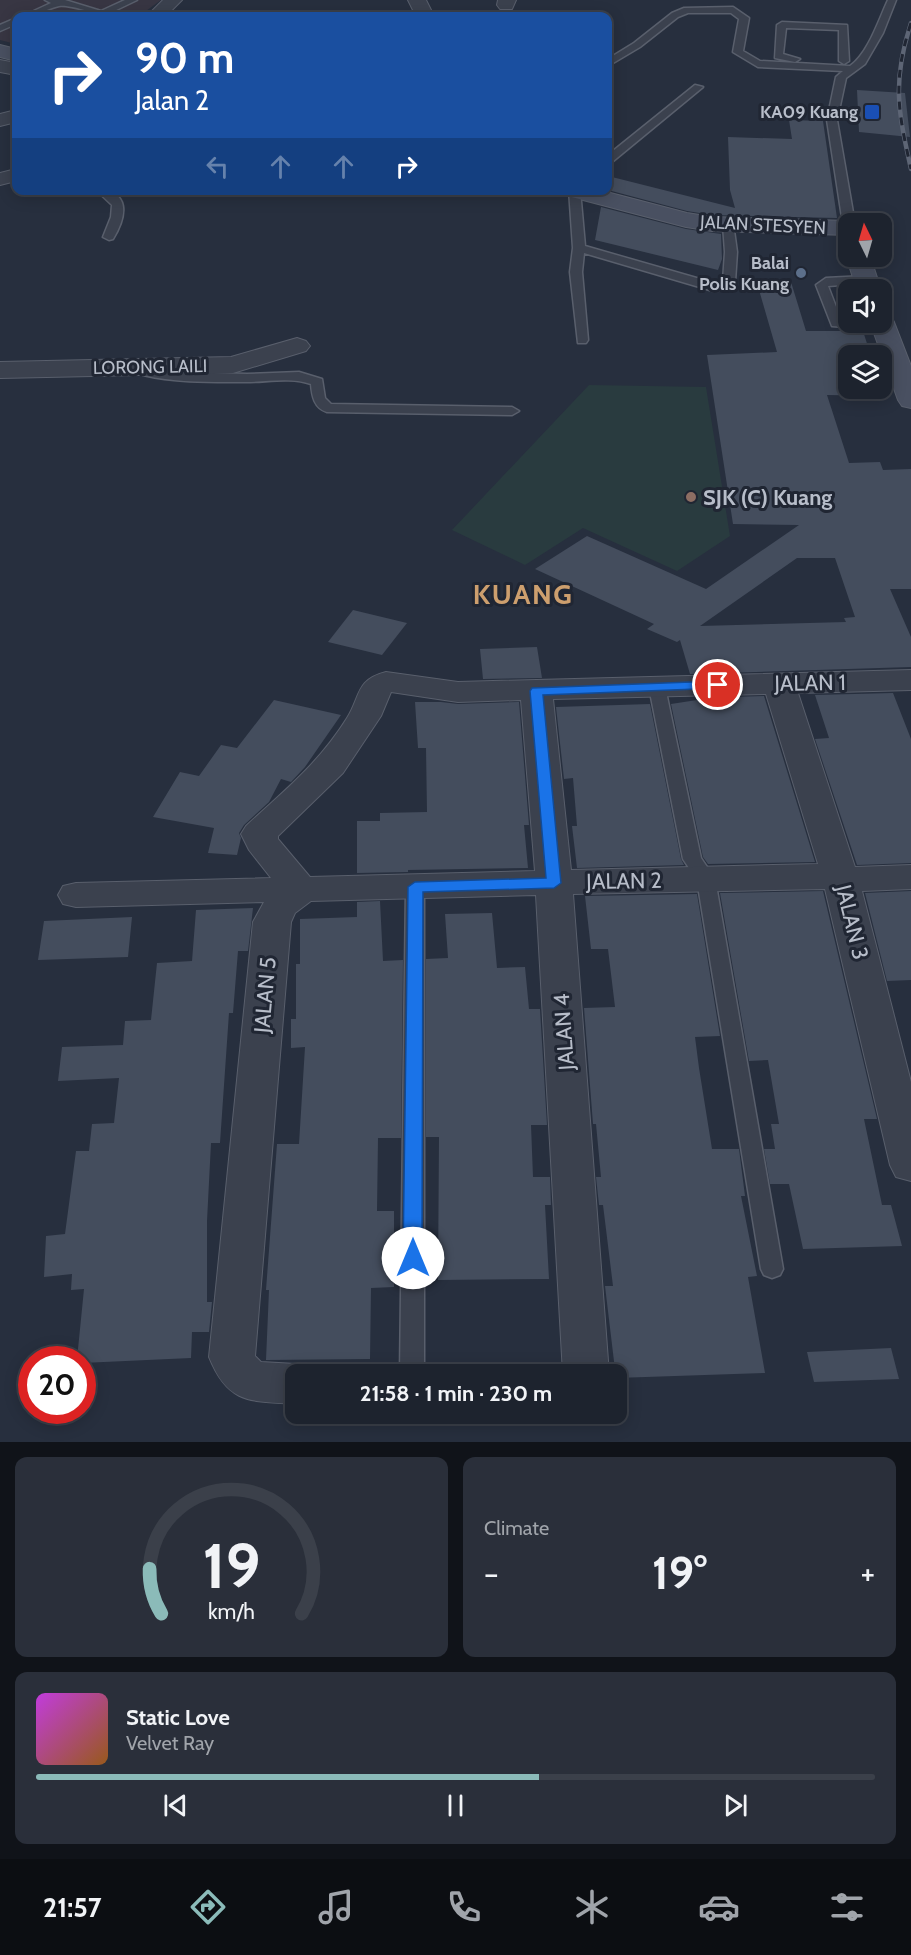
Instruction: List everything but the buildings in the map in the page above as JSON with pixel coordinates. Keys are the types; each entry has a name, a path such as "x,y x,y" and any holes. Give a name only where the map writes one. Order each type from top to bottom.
{"main road":[{"name":"JALAN STESYEN","path":"589,195 686,220 729,225 838,226"},
{"path":"885,333 911,400"}],"street":[{"path":"160,12 173,0"},
{"name":"LORONG LAILI","path":"0,370 233,365 297,345"},
{"name":"JALAN 1","path":"301,890 262,842 259,834 331,766 365,716 376,688 386,682 458,692 779,684 910,684"},
{"name":"JALAN 3","path":"779,684 841,880 911,1165"},
{"name":"JALAN 4","path":"536,691 554,883 585,1364"},
{"name":"JALAN 2","path":"76,895 818,876 841,880 911,877"},
{"name":"JALAN 5","path":"285,1383 245,1379 235,1369 232,1357 272,922 280,906 301,890"}],"lane":[{"path":"49,0 97,12"},
{"path":"112,12 133,0"},
{"path":"847,213 832,120 842,77 851,64 860,36 892,0"},
{"path":"37,12 63,2"},
{"path":"612,61 637,45 675,15 687,10 733,10 744,18 738,52 758,64 851,64"},
{"path":"851,64 783,59 777,56 782,25 841,26 860,36"},
{"path":"851,64 860,36"},
{"path":"612,157 698,87"},
{"path":"109,237 118,213 117,203 111,195"},
{"path":"573,195 579,248 576,272 582,340"},
{"path":"579,248 713,287 722,286 729,282 731,252 729,225"},
{"path":"838,283 826,282 822,285 836,322 838,322"},
{"path":"117,367 179,376 248,378 299,376 317,382 319,399 327,408 512,411"},
{"path":"657,687 692,859 706,879 772,1269"},
{"path":"412,1364 415,887"}],"shaded area":[{"path":"0,0 161,0 144,12 12,12 12,43 0,40"},
{"path":"589,385 706,387 730,536 677,571 583,528 525,565 452,530"}],"railway":[{"path":"911,23 899,79 900,113 911,169"}],"place":[{"name":"KA09 Kuang","path":"872,112"},
{"name":"Balai Polis Kuang","path":"801,273"},
{"name":"SJK (C) Kuang","path":"691,497"}],"district":[{"name":"KUANG","path":"523,594"}],"route":[{"path":"413,1258 415,887 554,883 536,691 718,685"}]}
